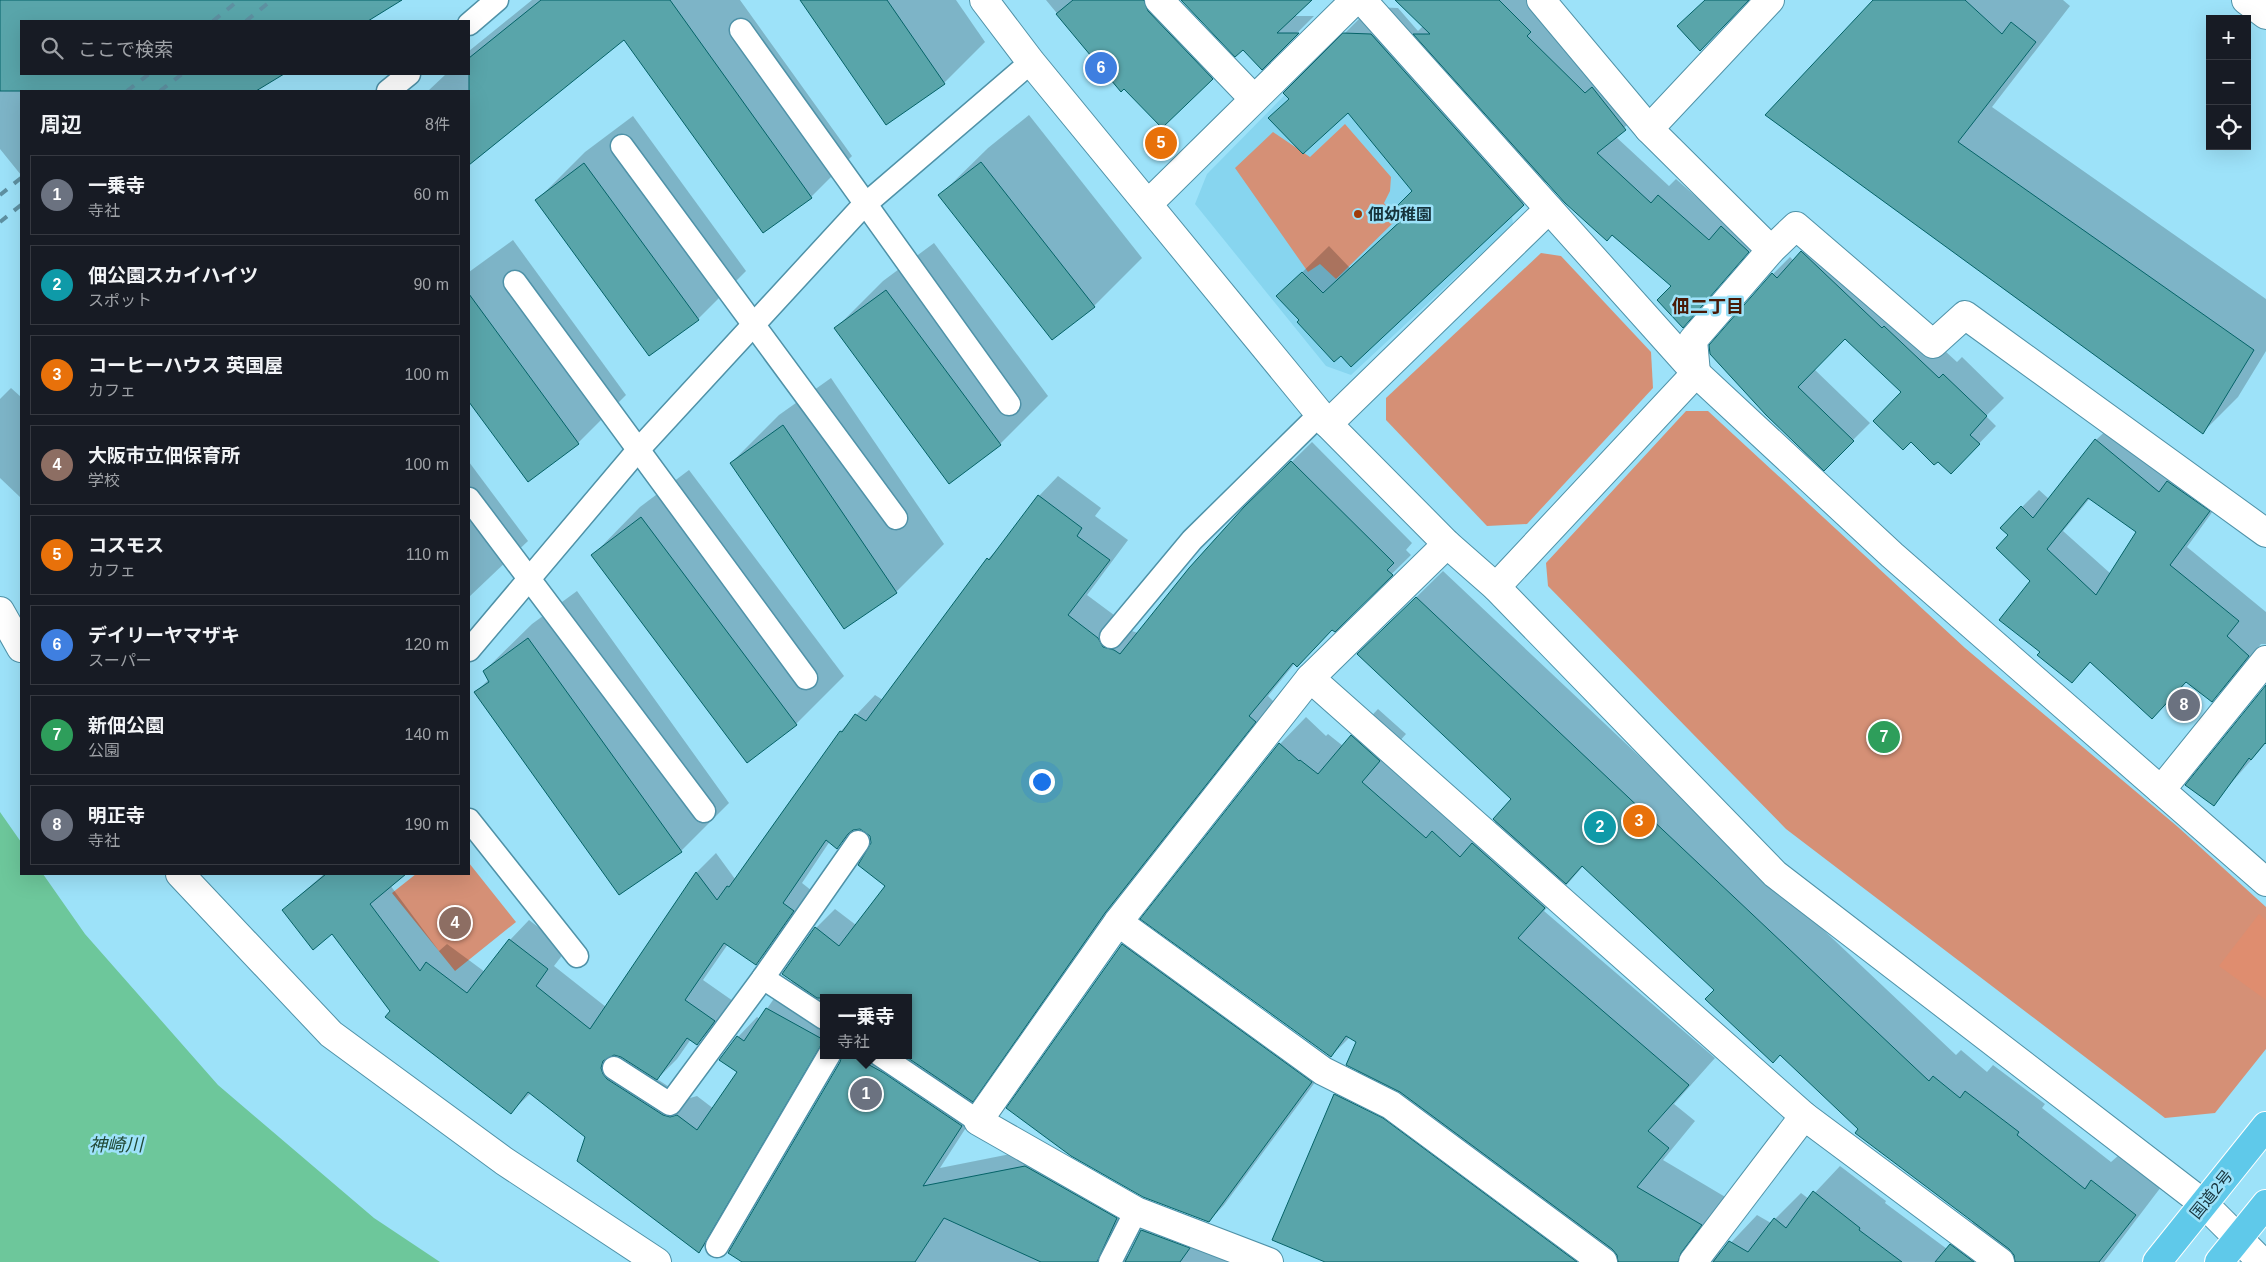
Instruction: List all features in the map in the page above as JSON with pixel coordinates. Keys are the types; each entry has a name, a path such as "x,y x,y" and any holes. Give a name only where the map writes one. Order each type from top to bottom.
{"highway":[{"name":"国道2号","path":"2157,1262 2266,1126"},
{"path":"2219,1262 2266,1204"}],"street":[{"path":"984,0 1031,62 1324,419 1447,544 1496,588 1775,874 2204,1204 2262,1262"},
{"path":"1159,0 1254,99"},
{"path":"1148,204 1355,0"},
{"path":"1362,0 1696,373 1892,555 2266,882"},
{"path":"1541,0 1649,129 1771,250"},
{"path":"1649,129 1770,0"},
{"path":"2246,0 2266,15"},
{"path":"1324,419 1549,209"},
{"path":"1496,588 1696,373 1693,340 1771,250 1796,226 1933,344 1965,315 2266,533"},
{"path":"1269,1262 1136,1211 978,1120 1118,922 1310,678 1447,544"},
{"path":"0,610 20,646"},
{"path":"2161,790 2266,660"},
{"path":"1310,678 1804,1116 2000,1262"},
{"path":"181,875 331,1034 504,1161 657,1262"},
{"path":"1118,922 1323,1071 1391,1105 1603,1262"},
{"path":"1692,1262 1804,1116"}],"lane":[{"path":"470,23 497,0"},
{"path":"740,30 1009,404"},
{"path":"470,649 638,450 866,204 1031,62"},
{"path":"389,90 408,75"},
{"path":"622,146 896,518"},
{"path":"515,282 806,678"},
{"path":"1111,638 1192,540 1324,419"},
{"path":"470,500 704,811"},
{"path":"470,821 577,956"},
{"path":"614,1068 670,1104 763,978 858,842"},
{"path":"763,978 820,1015"},
{"path":"717,1246 827,1059"},
{"path":"886,1059 978,1120"},
{"path":"1110,1262 1136,1211"}],"shaded area":[{"name":"佃幼稚園","path":"1344,35 1375,36 1510,201 1513,224 1351,375 1326,366 1195,204 1207,174"},
{"path":"1345,124 1391,177 1390,191 1384,203 1397,219 1336,279 1320,264 1308,272 1235,168 1273,132 1310,157"},
{"path":"1541,253 1561,256 1651,352 1653,388 1527,524 1487,526 1386,420 1386,398"},
{"path":"1686,411 1708,411 1965,648 2178,827 2266,907 2266,1049 2215,1113 2165,1118 1786,829 1548,586 1546,563"},
{"path":"470,864 516,922 455,971 392,893 415,875 470,875"},
{"path":"2259,914 2266,920 2266,1000 2219,966"}],"water":[{"name":"神崎川","path":"0,812 20,841 20,875 44,875 85,934 218,1085 374,1218 440,1262 0,1262"}],"building":[{"path":"0,0 402,0 370,20 20,20 20,75 282,75 258,90 0,91"},
{"path":"541,0 670,0 812,198 763,233 624,40 470,164 470,57"},
{"path":"800,0 887,0 945,84 886,125"},
{"path":"1073,0 1144,0 1148,11 1213,79 1162,128 1124,89 1121,92 1056,14"},
{"path":"1181,0 1312,0 1277,33 1299,33 1262,70 1243,50 1235,57"},
{"path":"1395,0 1499,0 1531,32 1527,36 1585,93 1592,87 1626,130 1597,153 1651,203 1658,195 1709,240 1721,226 1749,252 1683,328 1657,300 1671,286 1612,235 1607,241 1565,203 1413,34 1430,34"},
{"path":"1705,0 1749,0 1700,51 1677,26"},
{"path":"1873,0 1965,0 2002,34 2011,22 2036,42 1958,142 2254,350 2203,434 1765,115"},
{"path":"1343,33 1371,34 1524,205 1351,367 1341,356 1334,362 1276,296 1302,272 1323,293 1406,216 1397,206 1412,191 1348,113 1303,154 1268,118 1289,99 1283,93"},
{"path":"981,162 1095,307 1052,340 938,195"},
{"path":"584,163 699,320 649,356 535,200"},
{"path":"1801,251 1882,328 1884,326 1939,378 1943,374 1987,416 1970,435 1980,444 1951,474 1938,462 1934,465 1911,442 1903,450 1873,421 1901,392 1845,339 1798,387 1854,441 1824,471 1766,415 1710,354 1709,345 1772,273 1777,278"},
{"path":"886,290 1001,445 949,484 834,328"},
{"path":"470,295 579,444 528,482 470,403"},
{"path":"783,425 897,593 844,629 730,463"},
{"path":"2095,439 2159,492 2167,481 2210,511 2170,565 2239,621 2227,636 2249,656 2212,702 2186,682 2152,719 2090,662 2072,683 2037,655 2040,652 1999,620 2030,581 1996,548 2008,535 2000,528 2021,506 2033,518","holes":["2088,498 2136,532 2096,595 2047,549"]},
{"path":"1291,461 1394,563 1387,570 1393,575 1335,632 1332,630 1297,667 1293,663 1249,716 1256,722 1105,913 973,1102 909,1059 912,1059 912,994 820,994 820,998 817,998 782,974 815,927 839,946 885,886 858,865 871,843 870,836 860,829 853,830 848,834 837,849 826,840 783,903 794,911 756,965 724,943 685,1000 715,1021 697,1045 687,1038 657,1080 621,1057 614,1055 603,1061 601,1068 607,1079 663,1115 670,1117 677,1115 697,1130 737,1072 719,1060 737,1036 744,1041 766,1008 820,1038 820,1047 699,1253 577,1161 585,1137 528,1092 511,1114 385,1017 390,1011 332,934 313,950 282,910 325,875 405,875 370,904 420,971 426,962 467,993 509,939 548,969 536,986 590,1029 696,872 717,900 727,886 729,887 840,731 842,732 855,714 866,721 987,558 989,560 1038,495 1082,528 1077,536 1110,560 1068,615 1098,638 1103,647 1120,654 1189,568 1244,507"},
{"path":"641,517 797,725 747,763 591,555"},
{"path":"1416,597 1929,1081 1933,1076 1960,1098 1965,1091 2019,1132 2017,1135 2085,1189 2091,1180 2136,1215 2099,1262 2015,1262 2014,1255 2009,1249 1855,1133 1858,1129 1780,1055 1773,1063 1705,999 1714,990 1582,866 1566,884 1493,819 1511,799 1357,654"},
{"path":"528,638 682,852 619,895 474,692 489,682 483,671"},
{"path":"2266,685 2266,744 2251,760 2249,758 2214,806 2185,785"},
{"path":"1351,735 1380,761 1362,782 1426,838 1432,831 1460,857 1472,843 1545,908 1518,938 1689,1085 1648,1131 1669,1148 1637,1187 1702,1225 1681,1253 1678,1262 1618,1262 1617,1255 1612,1249 1400,1092 1346,1065 1356,1042 1346,1036 1331,1057 1140,919 1279,743 1299,761 1318,774"},
{"path":"1122,944 1312,1082 1209,1222 1143,1197 1071,1156 1006,1108"},
{"path":"841,1059 858,1059 884,1073 962,1126 923,1186 1025,1166 1117,1218 1097,1262 1041,1262 944,1218 915,1262 742,1262 728,1253"},
{"path":"1334,1094 1383,1118 1577,1262 1325,1262 1272,1240"},
{"path":"1813,1191 1860,1228 1859,1230 1902,1262 1713,1262 1729,1241 1748,1252 1774,1218 1786,1228"},
{"path":"1141,1230 1190,1248 1180,1262 1125,1262"},
{"path":"1950,1244 1974,1262 1935,1262"}],"railway":[{"path":"214,20 239,0"},
{"path":"247,20 272,0"},
{"path":"128,90 148,75"},
{"path":"161,90 181,75"},
{"path":"0,195 20,179"},
{"path":"0,222 20,206"}],"place":[{"name":"デイリーヤマザキ","path":"1101,68"},
{"name":"コスモス","path":"1161,143"},
{"name":"佃幼稚園","path":"1358,214"},
{"name":"明正寺","path":"2184,705"},
{"name":"新佃公園","path":"1884,737"},
{"name":"コーヒーハウス 英国屋","path":"1639,821"},
{"name":"佃公園スカイハイツ","path":"1600,827"},
{"name":"大阪市立佃保育所","path":"455,923"},
{"name":"一乗寺","path":"866,1094"}],"district":[{"name":"佃二丁目","path":"1708,307"}]}
